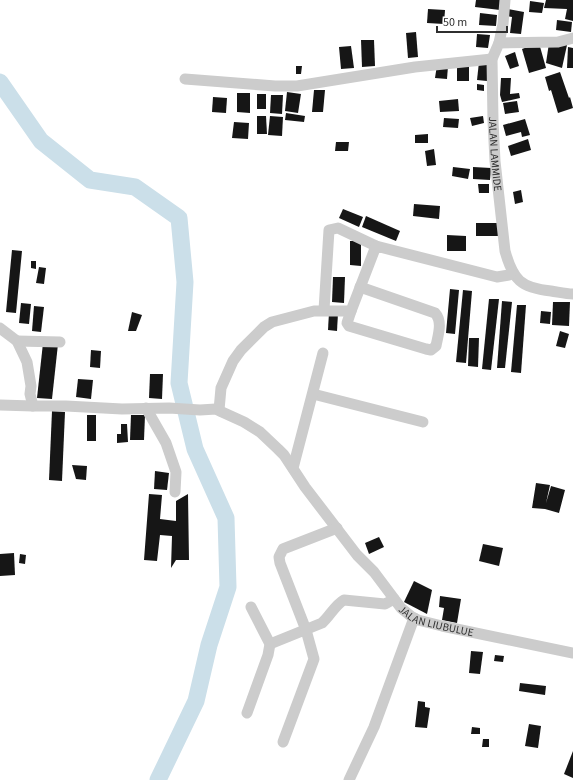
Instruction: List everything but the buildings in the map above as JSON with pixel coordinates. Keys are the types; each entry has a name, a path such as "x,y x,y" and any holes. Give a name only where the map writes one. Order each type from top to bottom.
{"street":[{"name":"JALAN LAMMIDE","path":"505,0 503,24 492,59 495,161 505,251 512,271 522,284 542,290 573,294"},
{"path":"498,43 558,42 573,38"},
{"path":"186,79 275,86 297,86 415,67 492,59"},
{"path":"324,310 329,230 338,228 376,246 497,277 509,275 512,271"},
{"path":"360,287 434,313 438,317 439,323 436,346 431,350 426,350 349,326 347,323 347,320 376,246"},
{"path":"0,405 219,410 221,388 226,375 241,350 264,327 272,322 314,311 351,311"},
{"path":"0,328 17,341 27,362 31,386 30,394 33,406"},
{"path":"17,341 60,342"},
{"path":"293,468 323,353"},
{"path":"312,394 423,422"},
{"path":"146,408 166,443 176,472 175,492"},
{"name":"JALAN LIUBULUE","path":"219,410 244,422 260,432 284,455 305,487 357,555 374,572 404,611 414,618 442,626 573,653"},
{"path":"282,742 314,659 306,630 280,563 280,552 288,546 337,528"},
{"path":"270,644 322,623 344,600 385,604 394,599"},
{"path":"247,713 268,655 270,644 252,607"},
{"path":"348,780 374,727 414,618"}],"waterway":[{"path":"0,82 41,141 90,180 135,187 179,218 185,282 179,383 195,449 226,518 228,587 209,645 196,701 158,780"}]}
